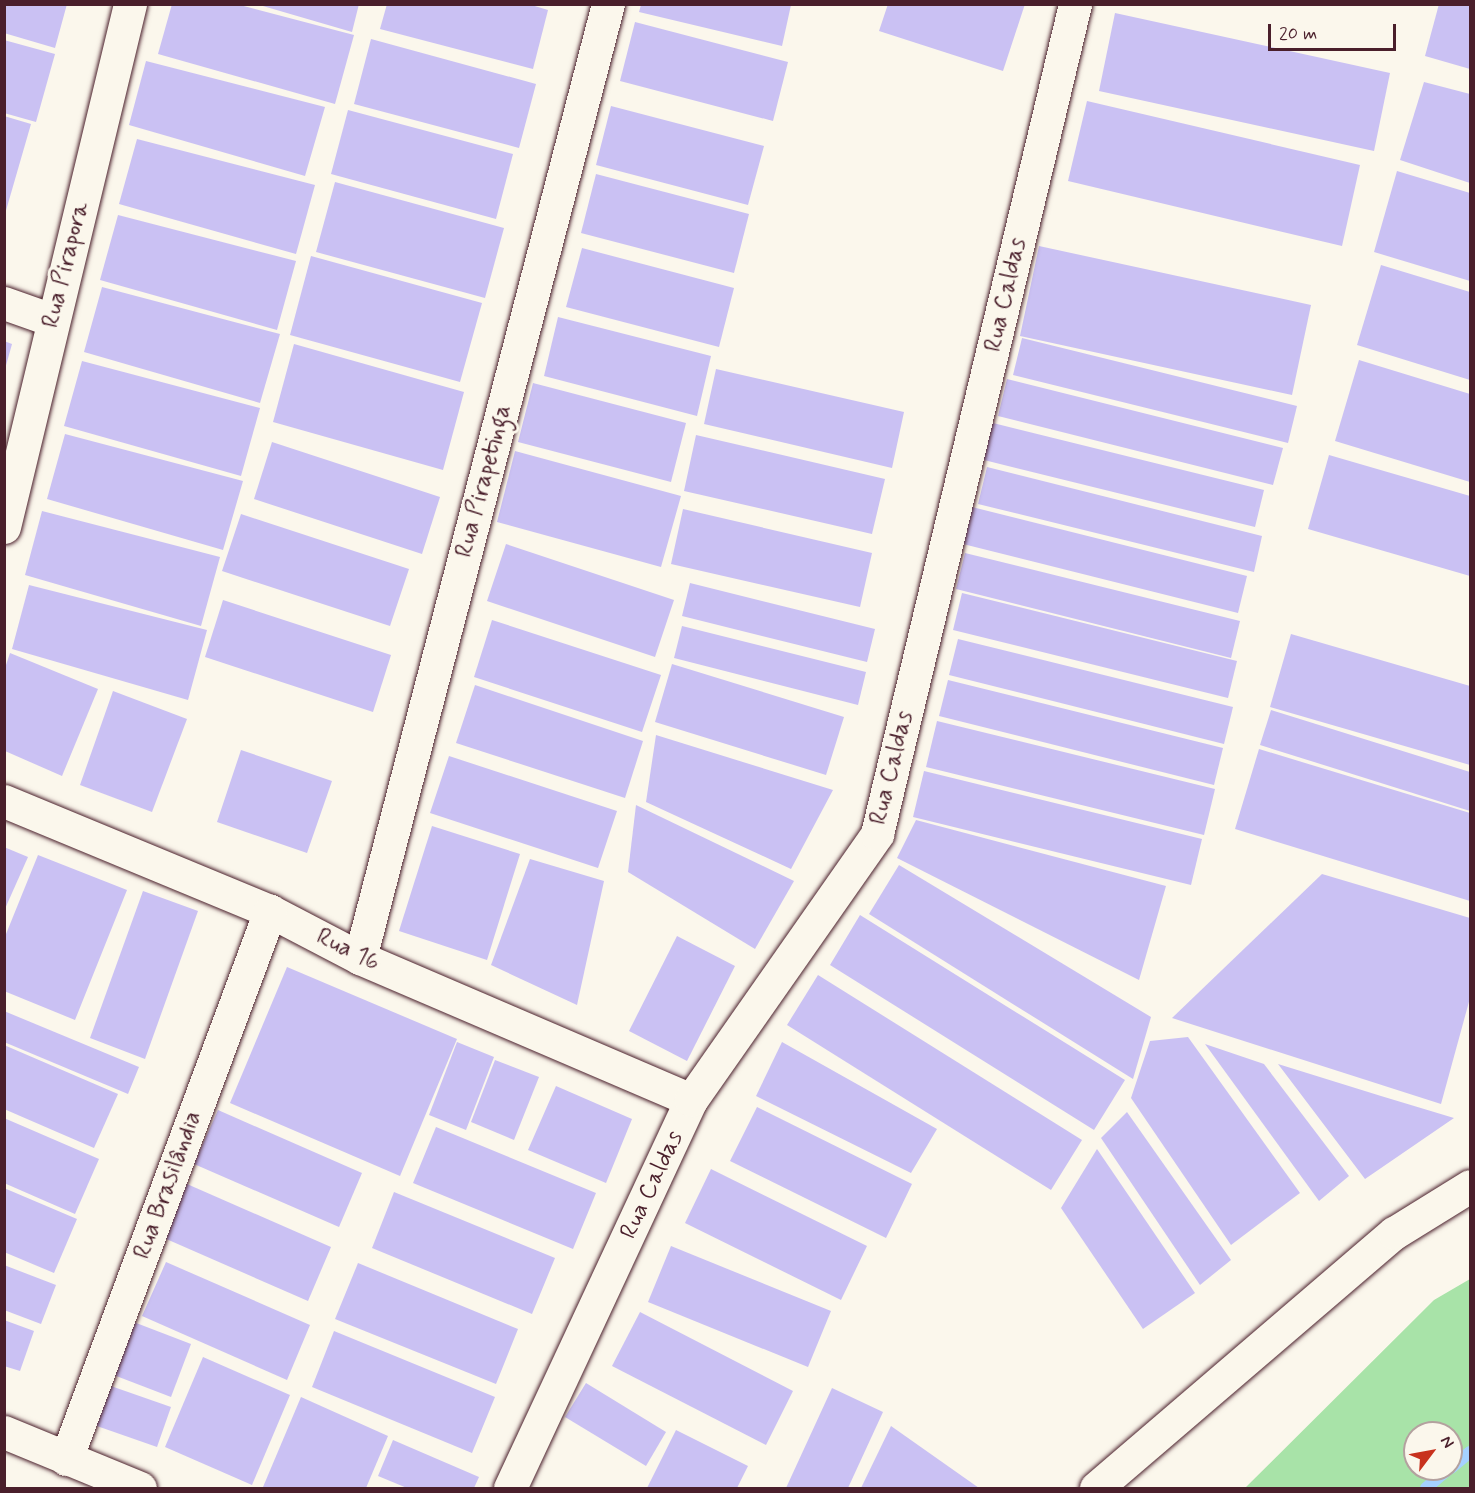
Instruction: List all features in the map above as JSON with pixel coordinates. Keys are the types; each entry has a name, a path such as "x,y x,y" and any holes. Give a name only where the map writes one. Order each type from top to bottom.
{"street":[{"name":"Rua Pirapora","path":"4,527 52,320 130,4"},
{"name":"Rua Pirapetinga","path":"360,958 608,4"},
{"name":"Rua Caldas","path":"521,1484 692,1100 877,834 1075,4"},
{"path":"4,303 52,320"},
{"name":"Rua 16","path":"4,801 270,910 360,958 692,1100"},
{"name":"Rua Brasilândia","path":"66,1459 270,910"},
{"path":"1096,1488 1394,1233 1470,1186"},
{"path":"4,1432 140,1488"}],"green space":[{"path":"1470,1279 1470,1488 1245,1488 1434,1300"}],"building":[{"path":"4,4 67,4 55,48 4,33"},
{"path":"172,4 236,4 354,35 335,104 158,54"},
{"path":"256,4 359,4 352,32"},
{"path":"387,4 528,4 548,10 533,69 380,29"},
{"path":"888,4 1025,4 1003,71 879,31"},
{"path":"1439,4 1470,4 1470,69 1425,56"},
{"path":"641,5 791,5 782,46 639,12"},
{"path":"1115,13 1390,73 1374,151 1099,91"},
{"path":"635,22 788,62 773,121 620,81"},
{"path":"371,39 536,84 519,148 354,104"},
{"path":"4,40 55,54 36,122 4,113"},
{"path":"146,61 325,107 305,176 129,125"},
{"path":"1424,82 1470,94 1470,183 1400,160"},
{"path":"1087,101 1360,165 1342,246 1068,181"},
{"path":"611,106 764,146 748,205 596,165"},
{"path":"348,110 513,154 496,219 331,174"},
{"path":"4,116 31,124 5,214 4,214"},
{"path":"137,139 315,185 296,254 119,204"},
{"path":"1397,171 1470,193 1470,281 1374,252"},
{"path":"596,174 749,214 734,273 581,233"},
{"path":"335,182 504,228 485,298 316,252"},
{"path":"118,215 296,261 277,330 100,280"},
{"path":"1039,246 1311,305 1292,395 1020,336"},
{"path":"582,248 734,288 719,347 566,307"},
{"path":"311,256 482,303 460,382 290,335"},
{"path":"1381,265 1470,292 1470,380 1357,345"},
{"path":"102,287 280,334 260,403 84,352"},
{"path":"558,317 711,356 697,416 544,376"},
{"path":"1022,338 1297,406 1288,443 1013,375"},
{"path":"4,341 12,344 5,369 4,369"},
{"path":"294,344 464,392 443,470 273,422"},
{"path":"1359,360 1470,394 1470,482 1335,441"},
{"path":"82,361 260,408 241,476 64,426"},
{"path":"716,369 904,412 892,468 704,424"},
{"path":"1007,379 1283,448 1273,485 998,416"},
{"path":"533,383 686,423 671,482 518,442"},
{"path":"989,422 1264,490 1255,527 980,459"},
{"path":"65,434 243,481 223,550 47,499"},
{"path":"696,435 885,479 872,534 684,491"},
{"path":"272,442 440,497 422,554 254,499"},
{"path":"515,451 681,496 661,567 497,522"},
{"path":"1329,455 1470,496 1470,576 1308,529"},
{"path":"987,467 1262,536 1254,572 978,504"},
{"path":"972,507 1247,576 1238,613 963,544"},
{"path":"683,509 872,553 860,607 671,564"},
{"path":"42,511 220,557 201,626 25,575"},
{"path":"241,514 409,569 390,626 222,571"},
{"path":"506,544 674,600 655,657 487,601"},
{"path":"965,553 1240,621 1231,658 956,589"},
{"path":"690,583 875,629 867,662 682,616"},
{"path":"29,585 207,630 188,700 12,649"},
{"path":"962,593 1237,661 1228,698 953,630"},
{"path":"223,600 391,655 373,712 205,657"},
{"path":"492,620 661,675 642,732 474,677"},
{"path":"682,626 866,672 858,705 674,658"},
{"path":"1291,634 1470,686 1470,765 1270,707"},
{"path":"958,639 1233,707 1224,744 949,675"},
{"path":"10,653 98,689 62,776 5,751 5,668"},
{"path":"672,664 844,717 826,775 655,722"},
{"path":"948,680 1223,748 1214,785 939,716"},
{"path":"475,685 643,741 625,798 456,743"},
{"path":"113,691 187,719 152,812 80,785"},
{"path":"1271,710 1470,772 1470,811 1260,745"},
{"path":"937,721 1215,789 1204,835 926,767"},
{"path":"656,735 833,790 791,869 646,802"},
{"path":"1259,749 1470,813 1470,901 1235,829"},
{"path":"241,750 332,781 307,853 217,822"},
{"path":"449,756 617,811 598,868 430,813"},
{"path":"924,771 1202,839 1191,885 913,817"},
{"path":"636,805 794,881 755,949 628,872"},
{"path":"916,820 1166,886 1139,980 897,858"},
{"path":"432,826 520,854 487,960 399,931"},
{"path":"4,847 28,857 4,911"},
{"path":"38,855 127,890 75,1020 4,991 4,939"},
{"path":"530,859 604,881 577,1005 491,965"},
{"path":"899,865 1151,1017 1133,1079 869,914"},
{"path":"1322,874 1470,918 1470,998 1441,1104 1172,1018"},
{"path":"143,891 198,911 145,1059 90,1038"},
{"path":"860,915 1125,1080 1094,1130 830,965"},
{"path":"677,936 735,966 687,1061 629,1031"},
{"path":"287,967 457,1039 400,1176 230,1103"},
{"path":"818,975 1082,1140 1051,1190 787,1025"},
{"path":"4,1011 139,1067 128,1094 4,1042"},
{"path":"1188,1037 1300,1193 1231,1245 1131,1098 1150,1041"},
{"path":"457,1042 494,1057 466,1130 429,1115"},
{"path":"782,1042 937,1129 911,1173 756,1096"},
{"path":"1205,1044 1264,1064 1349,1176 1319,1201"},
{"path":"4,1045 118,1094 94,1148 4,1109"},
{"path":"495,1060 539,1077 514,1140 471,1122"},
{"path":"1278,1064 1381,1096 1454,1118 1365,1179"},
{"path":"556,1086 632,1119 606,1183 528,1150"},
{"path":"757,1107 912,1184 886,1238 730,1161"},
{"path":"218,1110 362,1173 339,1227 194,1164"},
{"path":"1127,1112 1231,1260 1200,1285 1101,1138"},
{"path":"4,1118 99,1159 75,1214 4,1183"},
{"path":"436,1127 596,1193 573,1249 413,1183"},
{"path":"1097,1149 1195,1293 1143,1329 1061,1208"},
{"path":"711,1169 867,1246 841,1300 685,1223"},
{"path":"187,1184 331,1247 308,1301 164,1238"},
{"path":"4,1188 77,1219 54,1273 4,1252"},
{"path":"394,1192 555,1258 532,1314 372,1248"},
{"path":"671,1246 831,1311 808,1367 648,1302"},
{"path":"166,1262 310,1325 287,1380 142,1316"},
{"path":"358,1263 518,1329 496,1384 335,1319"},
{"path":"4,1265 56,1285 41,1324 4,1310"},
{"path":"640,1312 793,1391 766,1445 612,1366"},
{"path":"4,1320 34,1331 20,1371 4,1366"},
{"path":"131,1321 191,1344 171,1397 111,1374"},
{"path":"334,1331 495,1397 472,1453 312,1387"},
{"path":"203,1357 290,1395 252,1485 165,1447"},
{"path":"586,1383 666,1432 646,1466 565,1417"},
{"path":"108,1385 171,1407 157,1447 94,1425"},
{"path":"832,1388 883,1412 848,1488 786,1488"},
{"path":"301,1397 388,1436 366,1488 263,1487"},
{"path":"891,1426 979,1488 861,1488"},
{"path":"676,1430 748,1466 737,1488 647,1488"},
{"path":"393,1440 479,1477 474,1488 407,1488 378,1476"}],"waterway":[{"path":"1463,1458 1470,1452"},
{"path":"1426,1488 1434,1481"}]}
